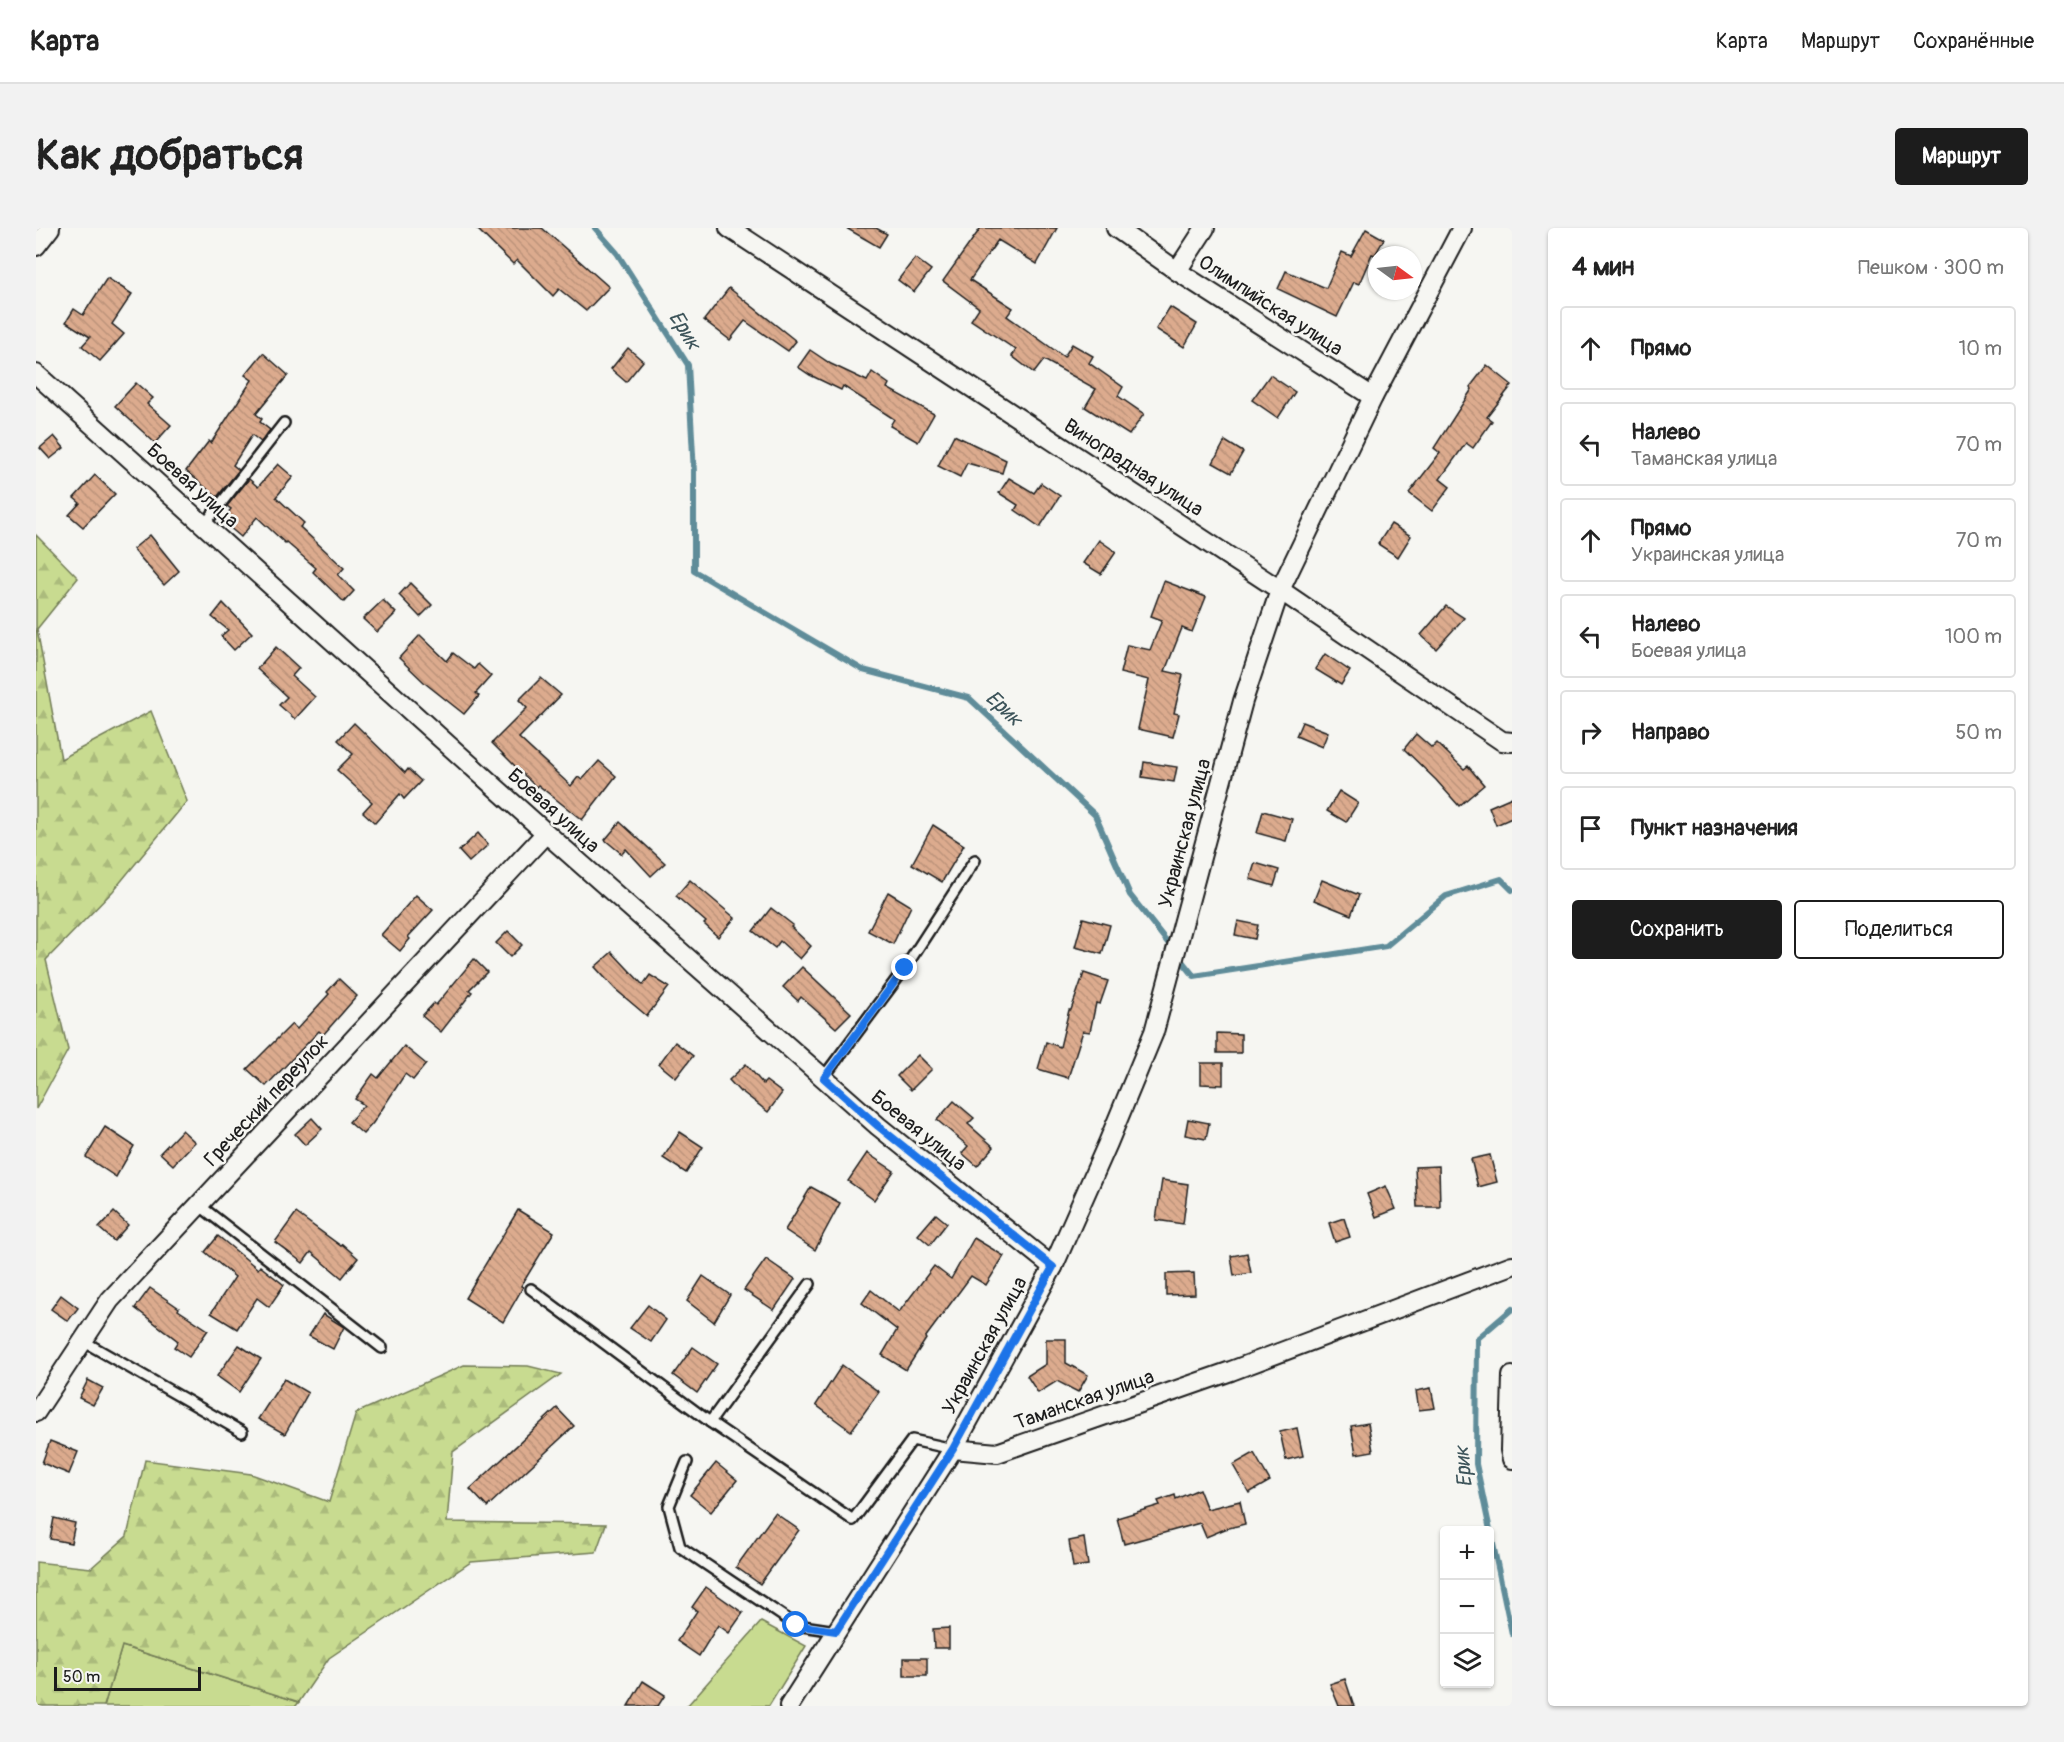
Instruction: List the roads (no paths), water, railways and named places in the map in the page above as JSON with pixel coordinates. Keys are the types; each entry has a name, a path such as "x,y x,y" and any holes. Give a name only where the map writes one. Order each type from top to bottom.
{"street":[{"path":"36,246 50,228"},
{"name":"Виноградная улица","path":"729,228 1280,590 1502,741 1512,742"},
{"name":"Олимпийская улица","path":"1116,228 1177,271 1373,397"},
{"path":"1177,271 1205,228"},
{"name":"Украинская улица","path":"953,1449 1053,1267 1154,1032 1243,701 1280,590 1373,397 1462,228"},
{"name":"Боевая улица","path":"36,374 546,833 878,1126 1053,1267"},
{"name":"Греческий переулок","path":"36,1412 110,1300 546,833"},
{"name":"Таманская улица","path":"953,1449 997,1453 1231,1371 1512,1265"},
{"path":"1512,1376 1512,1459"},
{"path":"789,1706 953,1449"}],"lane":[{"path":"204,525 284,423"},
{"path":"824,1078 905,968 975,860"},
{"path":"199,1205 382,1348"},
{"path":"710,1422 810,1284"},
{"path":"531,1289 710,1422 853,1520 912,1440 953,1449"},
{"path":"83,1341 242,1432"},
{"path":"687,1462 669,1506 680,1547 796,1625 836,1631"}],"waterway":[{"name":"Ерик","path":"595,228 617,253 688,365 694,473 694,571 863,670 969,698 1095,815 1130,895 1172,948"},
{"name":"Ерик","path":"1178,956 1194,976 1386,946 1446,896 1501,879 1512,890"},
{"name":"Ерик","path":"1512,1309 1477,1339 1476,1464 1512,1634"}]}
